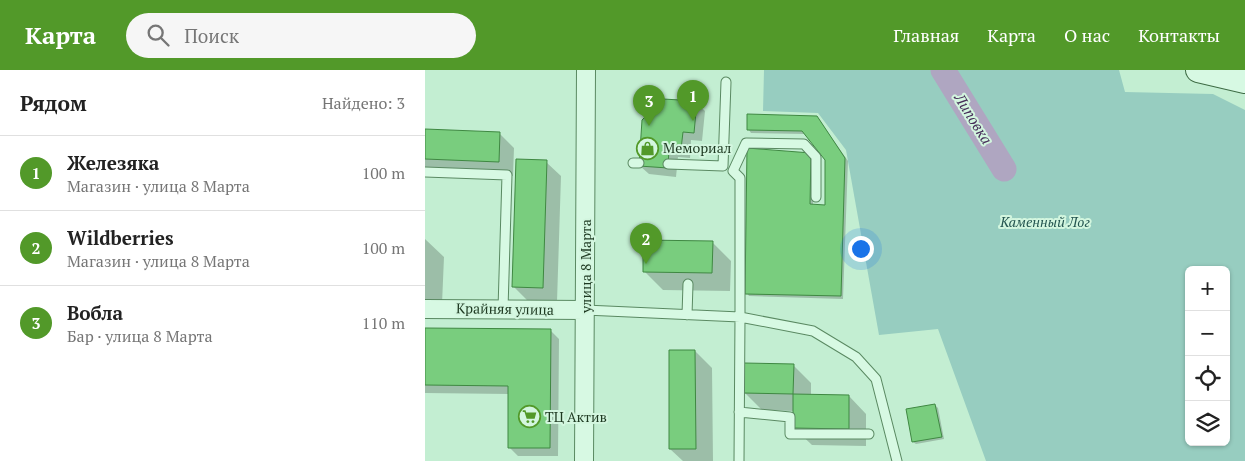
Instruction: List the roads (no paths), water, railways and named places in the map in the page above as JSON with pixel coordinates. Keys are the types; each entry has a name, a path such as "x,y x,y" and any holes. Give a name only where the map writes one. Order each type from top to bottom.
{"main road":[{"path":"1198,70 1245,81"}],"street":[{"name":"улица 8 Марта","path":"584,461 586,70"},
{"name":"Крайняя улица","path":"425,308 585,310"}],"lane":[{"path":"668,164 723,166 726,82"},
{"path":"739,461 740,188 739,178 733,171 746,143 804,144 817,157 816,197"},
{"path":"425,172 507,175 503,309"},
{"path":"687,315 688,284"},
{"path":"585,310 740,317 813,331 856,357 876,379 897,461"},
{"path":"739,412 790,416 789,434 869,434"}],"waterway":[{"name":"Липовка","path":"943,70 1004,169"}],"place":[{"name":"Железяка","path":"693,121"},
{"name":"Вобла","path":"649,126"},
{"name":"Мемориал","path":"647,148"},
{"name":"Wildberries","path":"646,264"},
{"name":"ТЦ Актив","path":"529,417"}],"park label":[{"name":"Каменный Лог","path":"1045,222"}]}
